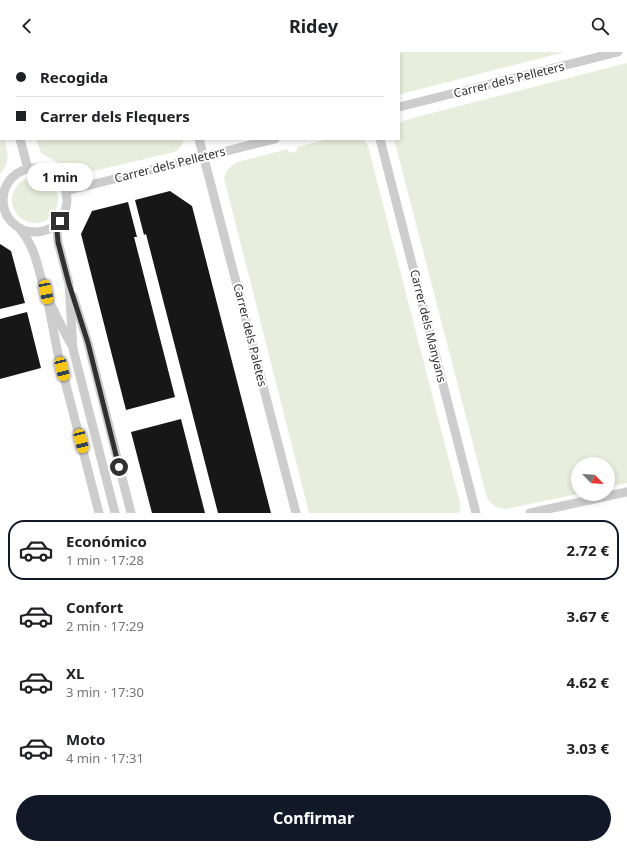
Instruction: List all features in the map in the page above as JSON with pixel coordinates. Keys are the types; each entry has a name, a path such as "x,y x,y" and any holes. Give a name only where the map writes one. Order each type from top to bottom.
{"street":[{"name":"Carrer dels Pelleters","path":"400,108 618,52"},
{"path":"20,140 28,169"},
{"name":"Carrer dels Paletes","path":"199,140 296,513"},
{"name":"Carrer dels Pelleters","path":"66,191 271,140"},
{"name":"Carrer dels Manyans","path":"380,140 476,513"},
{"path":"99,513 58,354 46,292 33,248 29,240 10,220 2,208 6,188 11,180 18,173 28,169 37,168 47,170 62,182 66,191 68,202 57,231 58,242 69,284 88,343 131,513"},
{"path":"20,229 30,232 41,232 52,228 60,221"},
{"path":"69,284 73,349 115,513"},
{"path":"46,292 73,349"},
{"path":"530,513 627,492"}],"green space":[{"path":"400,52 565,52 401,94"},
{"path":"627,63 627,483 615,486 615,457 571,457 571,495 505,509 495,506 487,498 394,140 400,140 400,123 405,120"},
{"path":"0,140 4,140 8,157 6,165 0,174"},
{"path":"36,140 184,140 179,149 174,152 77,175 68,171 61,164 42,154"},
{"path":"325,140 364,140 368,146 460,503 460,510 458,513 309,513 224,178 227,170 237,162 288,149 289,153 297,151 297,147"},
{"path":"40,177 52,183 57,191 57,209 52,217 44,222 30,223 18,217 13,209 12,195 18,183 26,178"}],"building":[{"path":"170,191 192,206 271,513 218,513 146,234 144,235 135,200"},
{"path":"128,202 137,237 134,237 175,397 126,410 81,234 92,211"},
{"path":"0,244 11,251 25,303 0,309"},
{"path":"27,312 41,368 0,379 0,319"},
{"path":"181,419 205,513 152,513 131,432"}],"route":[{"path":"60,221 57,231 58,242 69,284 88,343 119,467"}]}
